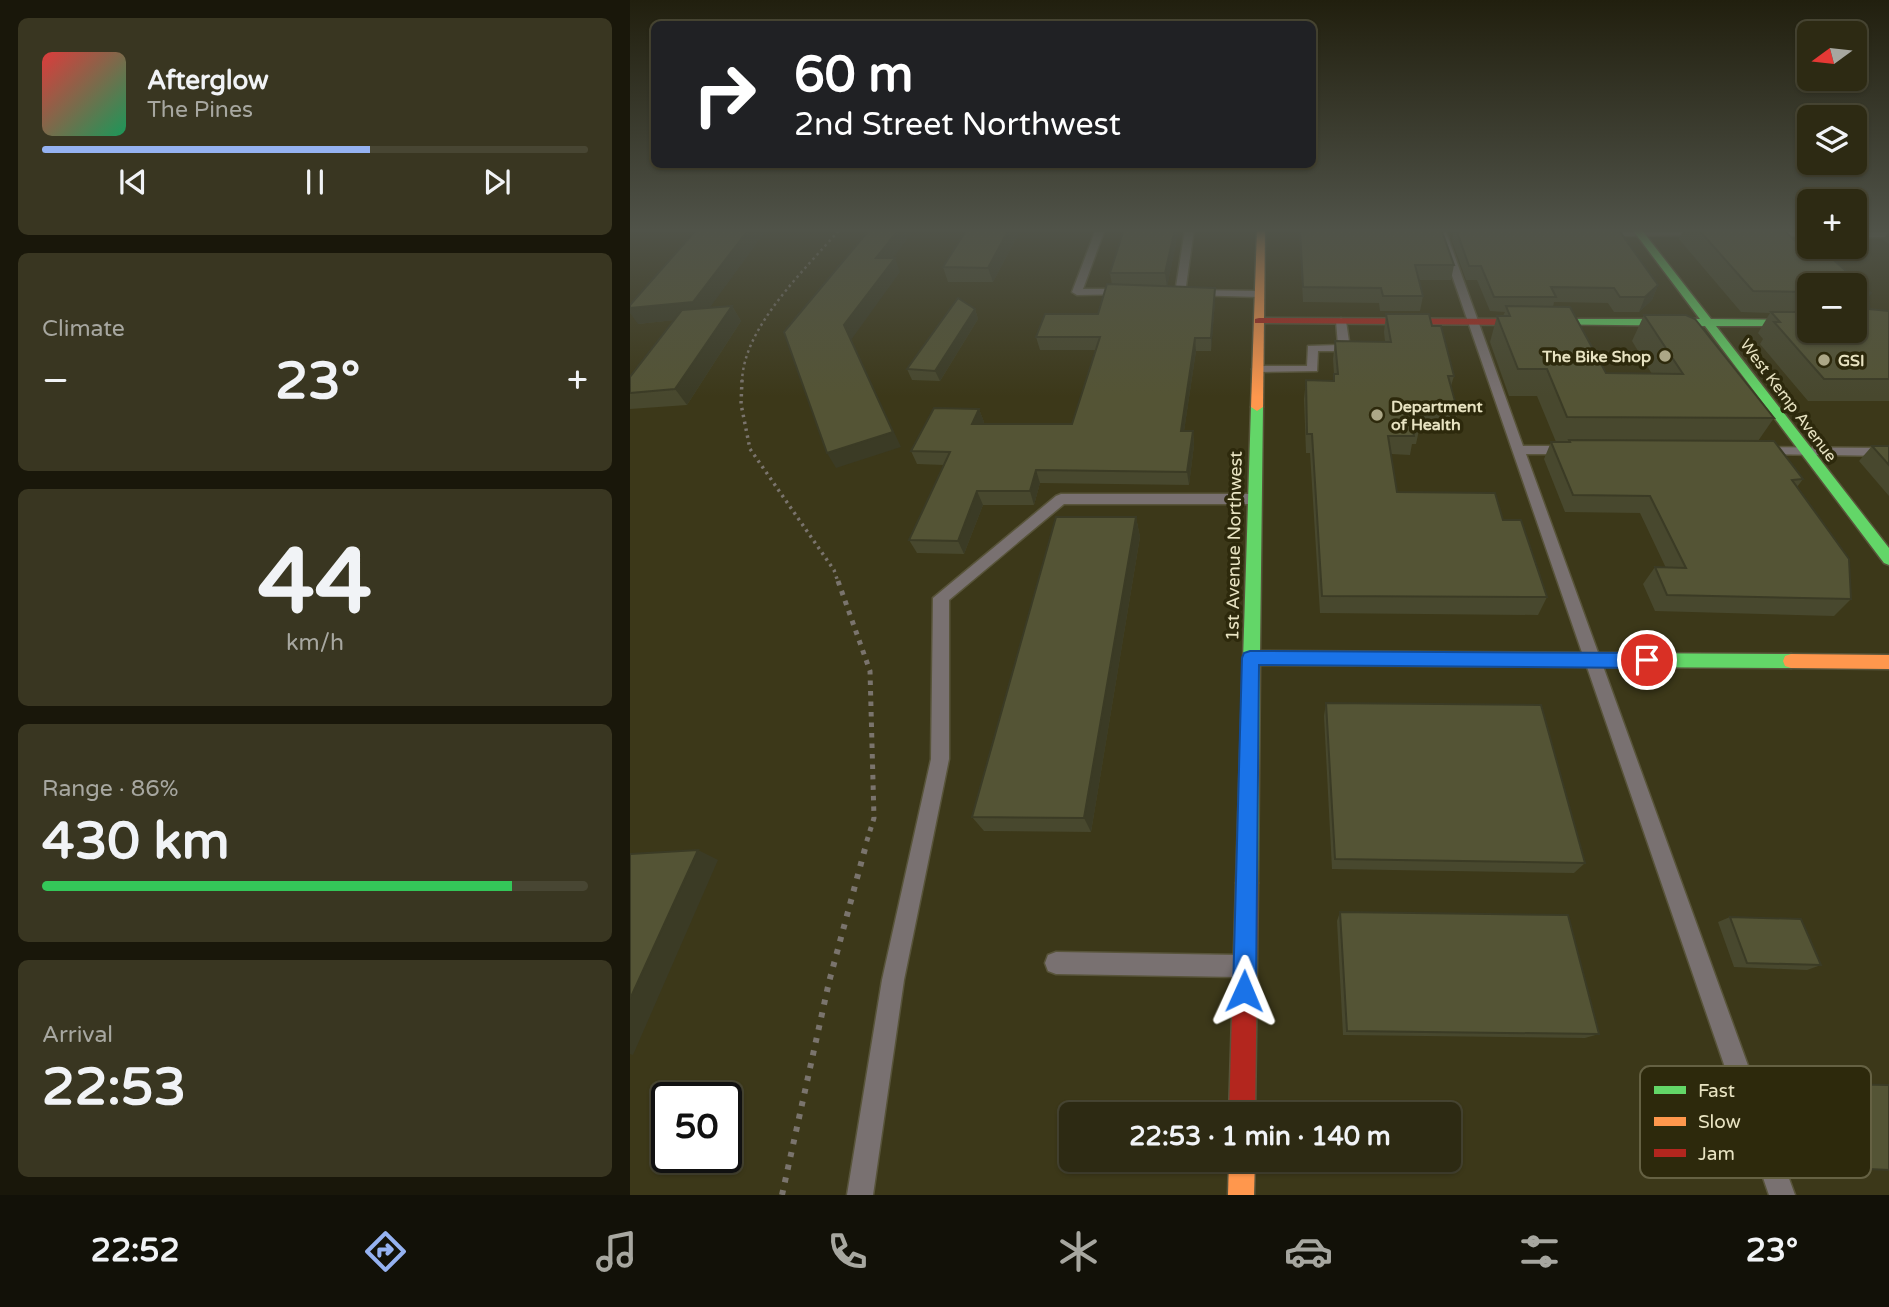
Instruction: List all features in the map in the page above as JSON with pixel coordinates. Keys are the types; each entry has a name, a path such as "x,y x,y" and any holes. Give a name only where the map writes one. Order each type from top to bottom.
{"street":[{"name":"1st Avenue Northwest","path":"1242,1102 1259,285"},
{"name":"West Kemp Avenue","path":"1678,285 1889,559"},
{"path":"1259,321 1797,323"},
{"path":"1250,658 1889,662"},
{"path":"1241,1195 1242,1172"}],"lane":[{"path":"1080,285 1077,292 1141,292"},
{"path":"1180,293 1181,285"},
{"path":"1462,285 1736,1066"},
{"path":"1167,293 1259,294"},
{"path":"1258,369 1313,369 1312,348 1344,348 1341,321"},
{"path":"1518,450 1587,450"},
{"path":"1751,451 1889,452"},
{"path":"860,1195 893,980 940,758 941,598 1061,499 1254,499"},
{"path":"1056,963 1245,967"},
{"path":"1776,1178 1782,1195"}],"path":[{"path":"782,1195 829,982 849,901 874,818 870,671 834,570 750,449 741,404 742,368 757,332 793,285"}],"building":[{"path":"648,285 706,285 693,302 630,308"},
{"path":"823,285 875,285 844,325 893,432 827,453 784,332"},
{"path":"1107,285 1215,288 1211,338 1195,338 1181,431 1193,431 1187,472 1036,470 1030,491 977,491 958,541 909,540 950,452 911,451 934,408 979,409 972,424 1072,424 1100,337 1036,337 1045,314 1098,314"},
{"path":"1303,285 1420,285 1423,296 1383,296 1381,288 1303,287"},
{"path":"1489,285 1658,285 1645,297 1620,297 1614,288 1551,287 1556,297 1494,297"},
{"path":"1747,285 1797,285 1797,292 1753,291"},
{"path":"1867,289 1871,293 1868,296 1869,309 1889,311 1889,379 1824,379 1774,322 1780,322 1771,312 1797,312 1797,343 1867,343"},
{"path":"958,298 975,309 935,371 907,369"},
{"path":"732,306 675,389 630,393 630,377 682,310"},
{"path":"1506,306 1570,307 1606,373 1683,374 1644,315 1686,315 1695,319 1774,418 1567,417 1547,369 1518,369 1497,316 1510,316"},
{"path":"1386,314 1429,314 1432,326 1441,326 1454,376 1448,376 1458,412 1417,412 1420,425 1412,425 1414,436 1388,436 1397,492 1495,493 1503,520 1521,520 1547,597 1322,596 1312,434 1307,434 1306,380 1334,381 1334,374 1338,374 1335,341 1391,342"},
{"path":"1569,440 1774,441 1803,479 1792,480 1849,559 1851,599 1667,595 1655,567 1686,568 1650,496 1573,495 1551,442 1570,442"},
{"path":"1872,446 1889,446 1889,465"},
{"path":"1056,517 1136,517 1084,818 972,817"},
{"path":"1326,703 1541,705 1585,863 1335,859"},
{"path":"698,850 630,999 630,854"},
{"path":"1340,912 1568,915 1599,1034 1347,1031"},
{"path":"1730,917 1801,919 1821,965 1747,963"},
{"path":"1871,1085 1889,1085 1889,1170 1871,1169"}],"traffic: fast":[{"path":"1679,285 1889,559"},
{"path":"1530,322 1797,323"},
{"path":"1247,883 1257,407"},
{"path":"1250,658 1791,661"}],"traffic: slow":[{"path":"1257,407 1260,285"},
{"path":"1791,661 1889,662"},
{"path":"1241,1195 1242,1172"}],"traffic: jam":[{"path":"1259,321 1530,322"},
{"path":"1242,1102 1247,883"}],"place":[{"name":"The Bike Shop","path":"1665,356"},
{"name":"GSI","path":"1824,360"},
{"name":"Department of Health","path":"1377,415"}],"route":[{"path":"1244,991 1250,658 1647,660"}]}
